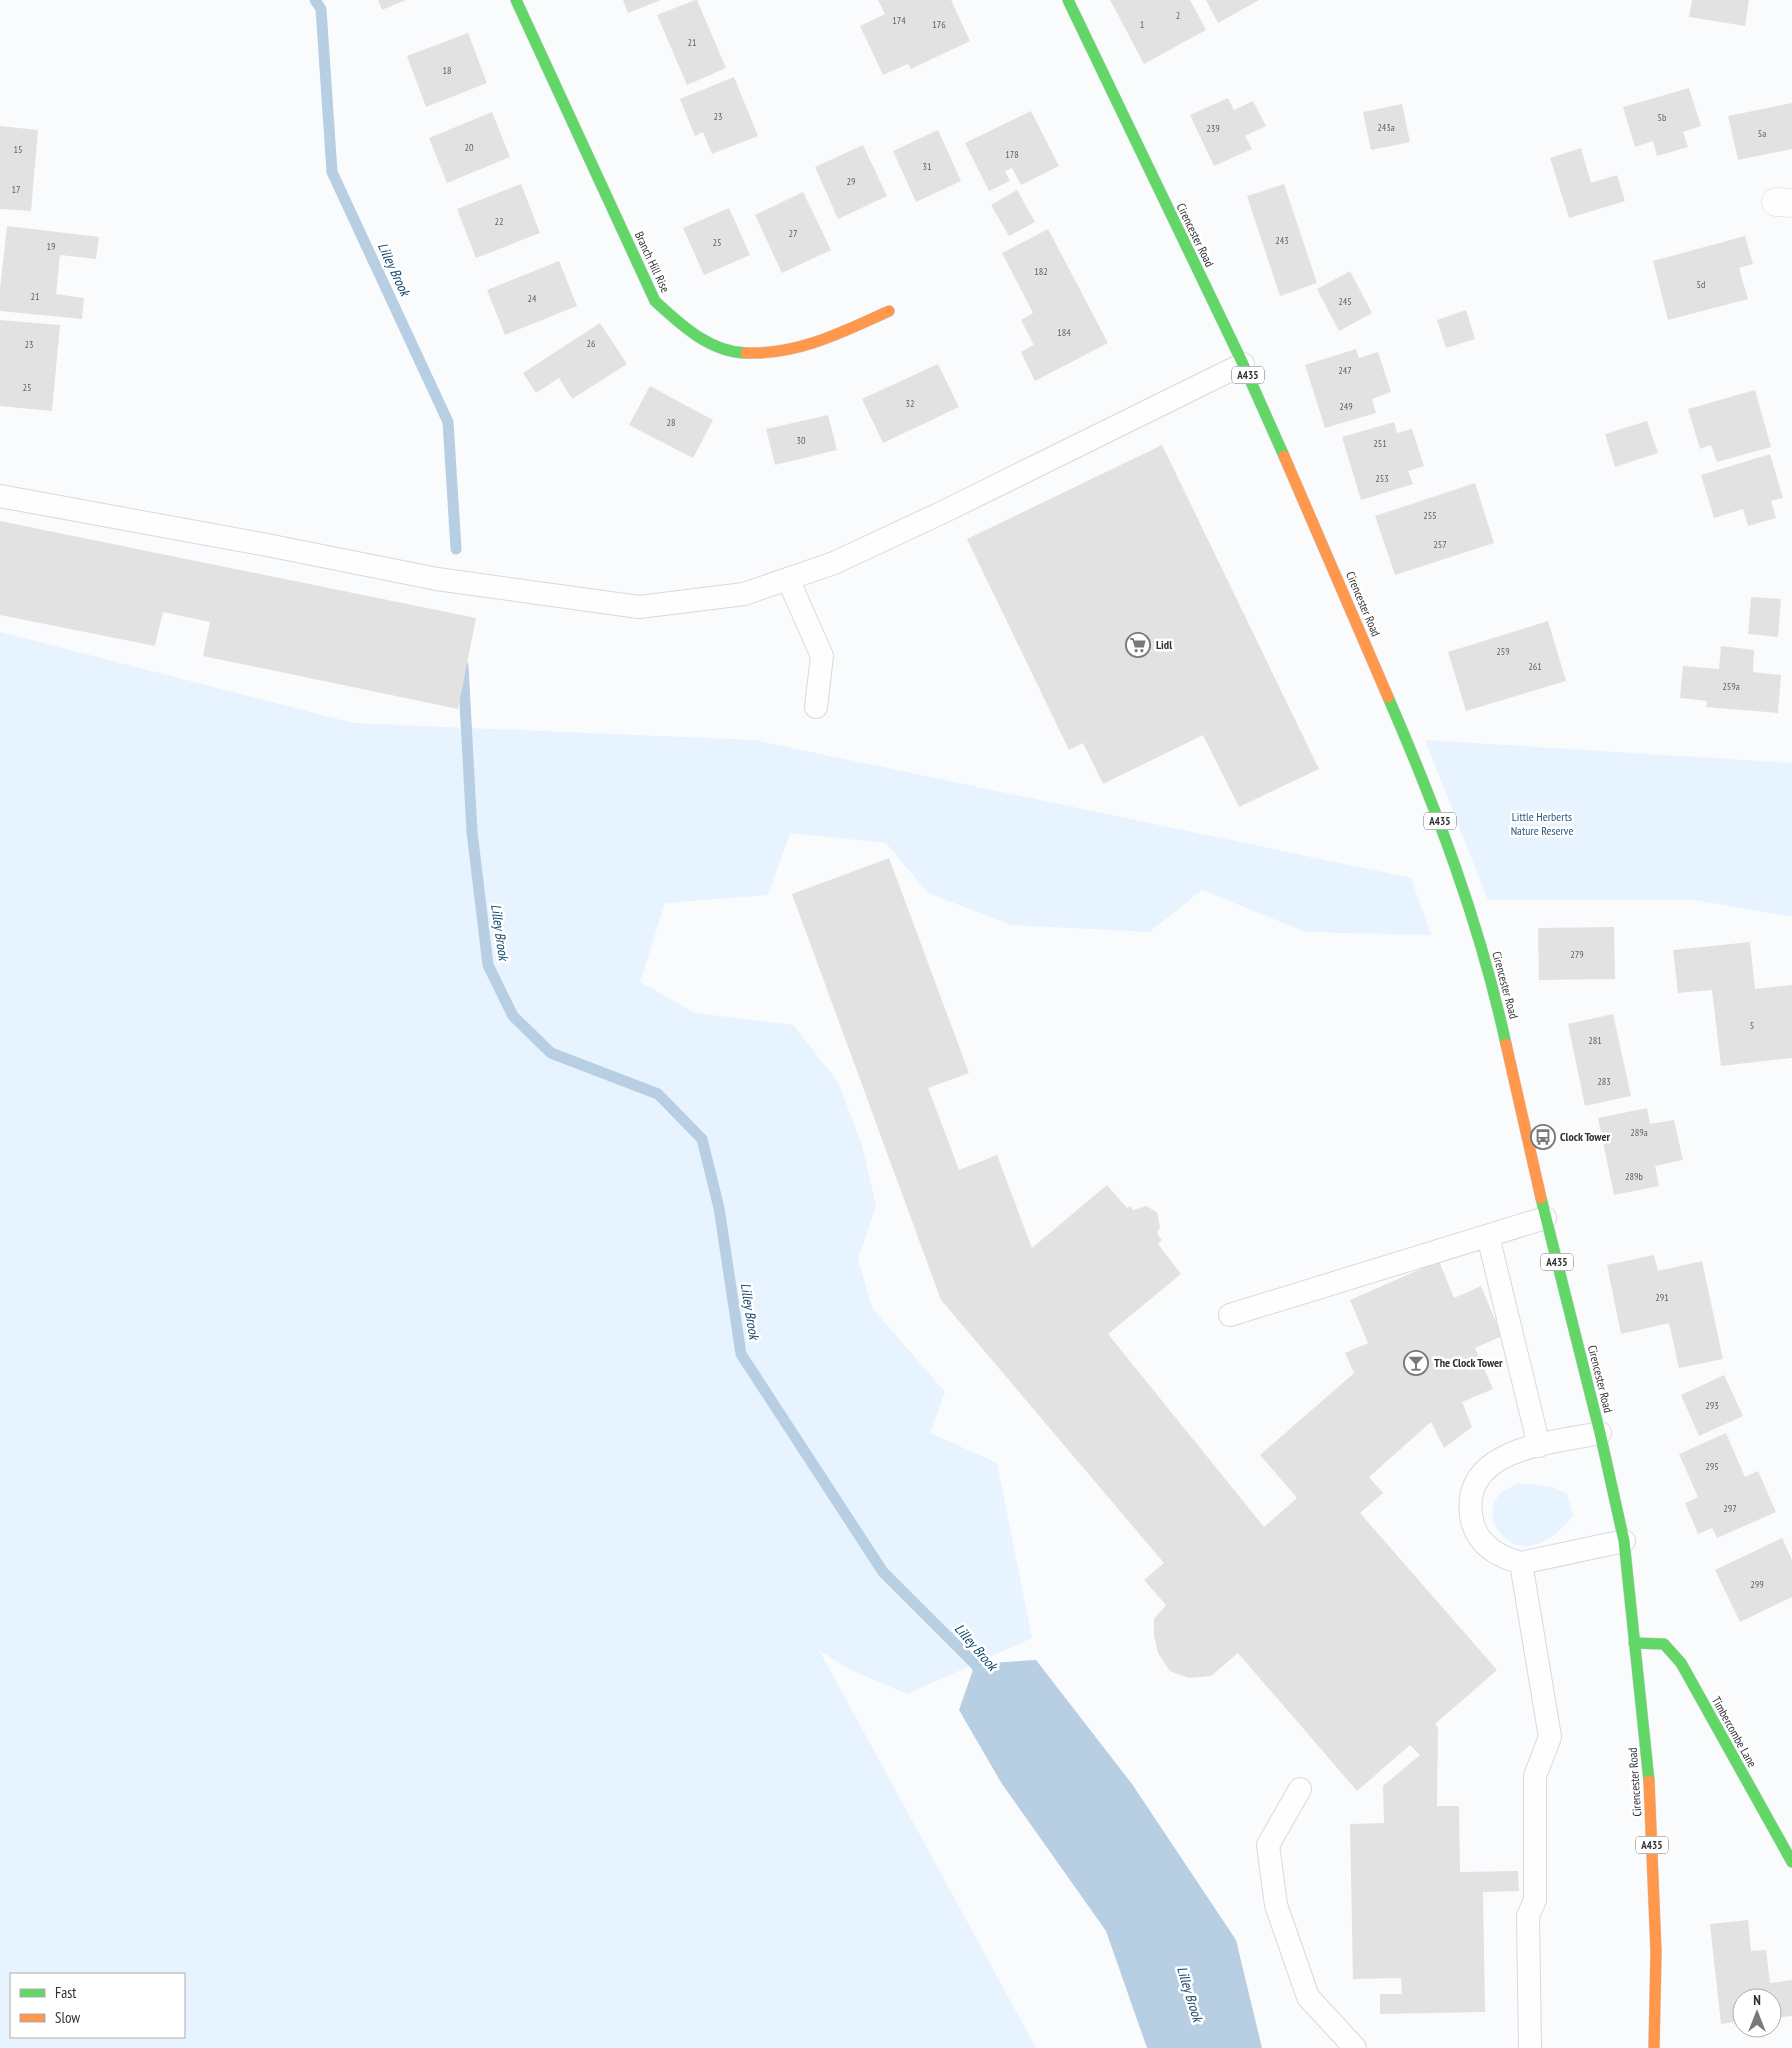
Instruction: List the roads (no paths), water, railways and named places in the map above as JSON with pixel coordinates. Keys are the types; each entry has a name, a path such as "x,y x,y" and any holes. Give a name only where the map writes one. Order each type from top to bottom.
{"main road":[{"name":"Branch Hill Rise","path":"516,0 655,302 671,318 690,333 711,344 733,351 764,354 800,349 889,311"},
{"name":"Cirencester Road","path":"1068,0 1242,364 1414,757 1463,885 1503,1028 1546,1218 1600,1433 1624,1541 1634,1643 1644,1717 1651,1804 1656,1952 1654,2048"},
{"name":"Timbercombe Lane","path":"1634,1643 1664,1644 1681,1663 1792,1862"}],"lane":[{"path":"0,496 268,544 437,579 639,607 744,594 834,563 941,513 1242,364"},
{"path":"788,579 822,656 816,707"},
{"path":"1230,1315 1546,1218"},
{"path":"1488,1236 1539,1446"},
{"path":"1600,1433 1539,1446 1507,1455 1492,1462 1476,1482 1470,1507 1473,1524 1485,1544 1505,1559 1521,1562 1624,1541"},
{"path":"1521,1562 1550,1737 1534,1776 1535,1900 1528,1916 1530,2048"},
{"path":"1300,1789 1268,1846 1276,1905 1308,1997 1355,2048"}],"water":[{"path":"1036,1660 1132,1784 1236,1940 1262,2048 1147,2048 1106,1931 1002,1784 959,1710 975,1664"}],"waterway":[{"name":"Lilley Brook","path":"315,0 321,9 332,172 448,422 456,549"},
{"name":"Lilley Brook","path":"463,666 472,832 488,965 513,1016 551,1053 658,1094 702,1139 719,1208 741,1354 883,1572 975,1664 984,1677"}],"place":[{"name":"Lidl","path":"1138,645"},
{"name":"Clock Tower","path":"1543,1137"},
{"name":"The Clock Tower","path":"1416,1363"}],"park label":[{"name":"Little Herberts Nature Reserve","path":"1542,824"}]}
